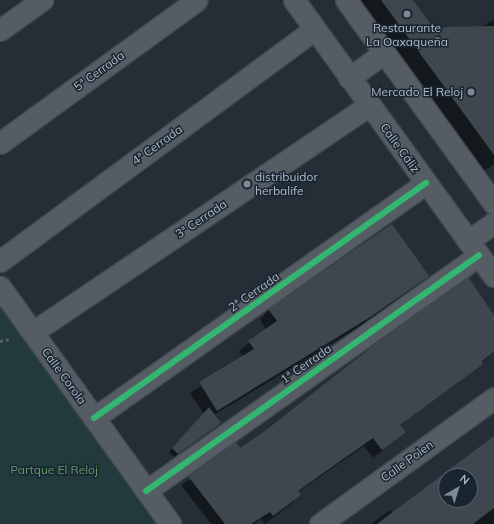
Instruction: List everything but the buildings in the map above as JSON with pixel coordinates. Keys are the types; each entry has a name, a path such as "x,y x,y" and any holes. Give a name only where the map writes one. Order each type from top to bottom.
{"street":[{"path":"0,30 42,0"},
{"name":"5ª Cerrada","path":"0,143 197,0"},
{"name":"Calle Cáliz","path":"294,0 349,78 494,276"},
{"path":"346,0 494,204"},
{"name":"4ª Cerrada","path":"0,261 315,29"},
{"path":"349,78 384,53"},
{"name":"3ª Cerrada","path":"33,332 369,105"},
{"name":"2ª Cerrada","path":"94,418 426,183"},
{"name":"1ª Cerrada","path":"146,491 474,248 494,223"},
{"name":"Calle Corola","path":"0,287 170,524"},
{"name":"Calle Polen","path":"320,524 494,398"}],"green space":[{"name":"Partque El Reloj","path":"0,301 159,524 0,524"}],"cycle path":[{"path":"94,418 426,183"},
{"path":"146,491 479,255"}],"place":[{"name":"Restaurante La Oaxaqueña","path":"407,14"},
{"name":"Mercado El Reloj","path":"471,92"},
{"name":"distribuidor herbalife","path":"247,184"}]}
